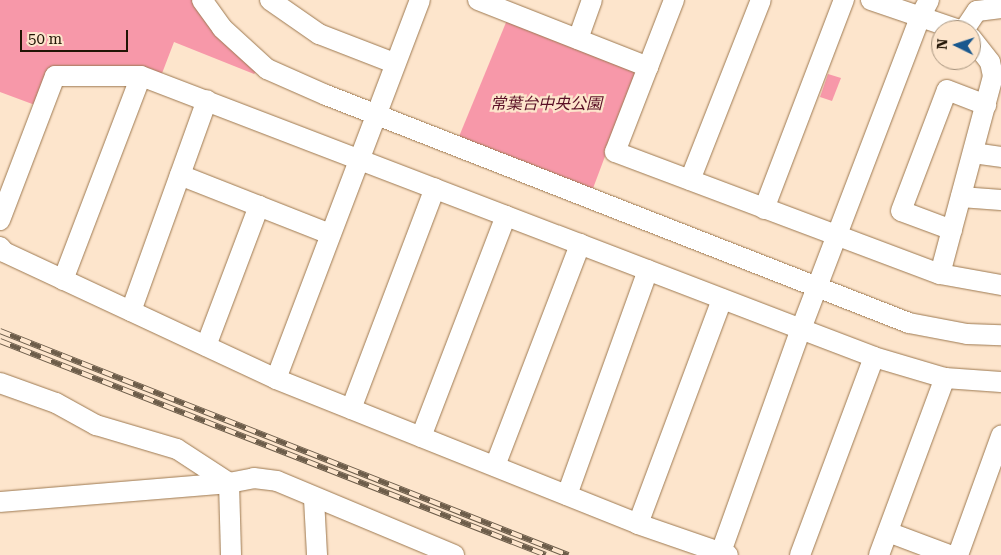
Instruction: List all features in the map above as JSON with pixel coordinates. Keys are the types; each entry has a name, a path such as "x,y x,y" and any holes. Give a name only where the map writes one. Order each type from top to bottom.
{"street":[{"path":"202,0 222,28 267,69 375,114 908,323 967,334 1001,336"},
{"path":"270,0 319,34 394,63"},
{"path":"276,379 394,63 420,0"},
{"path":"478,0 503,5 578,40 648,67"},
{"path":"578,40 592,0"},
{"path":"674,0 615,152 940,274 1001,285"},
{"path":"690,180 761,0"},
{"path":"764,209 844,0"},
{"path":"871,0 924,8 944,20"},
{"path":"0,247 4,252 276,379 638,524 724,554 801,329 838,237 924,8"},
{"path":"971,20 977,11 1001,8"},
{"path":"940,274 994,76 990,62 981,51"},
{"path":"0,220 55,76 141,76 208,100 874,357 945,378 1001,382"},
{"path":"63,280 141,76"},
{"path":"952,230 901,211 947,90 986,105"},
{"path":"131,311 208,100"},
{"path":"973,153 1001,157"},
{"path":"180,175 330,234"},
{"path":"351,409 435,188"},
{"path":"961,197 1001,200"},
{"path":"206,346 259,206"},
{"path":"421,437 506,216"},
{"path":"495,466 580,244"},
{"path":"567,495 648,270"},
{"path":"638,524 722,299"},
{"path":"800,555 874,357"},
{"path":"879,555 945,378"},
{"path":"0,383 56,403 96,425 177,449 229,483"},
{"path":"958,555 1001,436"},
{"path":"0,502 229,483 254,478 277,481 314,499 454,555"},
{"path":"229,483 231,555"},
{"path":"314,499 318,555"},
{"path":"888,532 949,555"}],"green space":[{"path":"0,0 196,0 259,69 254,74 174,42 161,76 51,70 35,105 0,92"},
{"name":"常葉台中央公園","path":"507,20 637,71 592,191 458,139"},
{"path":"828,74 841,78 832,101 820,97"}],"railway":[{"path":"0,331 568,555"},
{"path":"0,341 546,555"}]}
